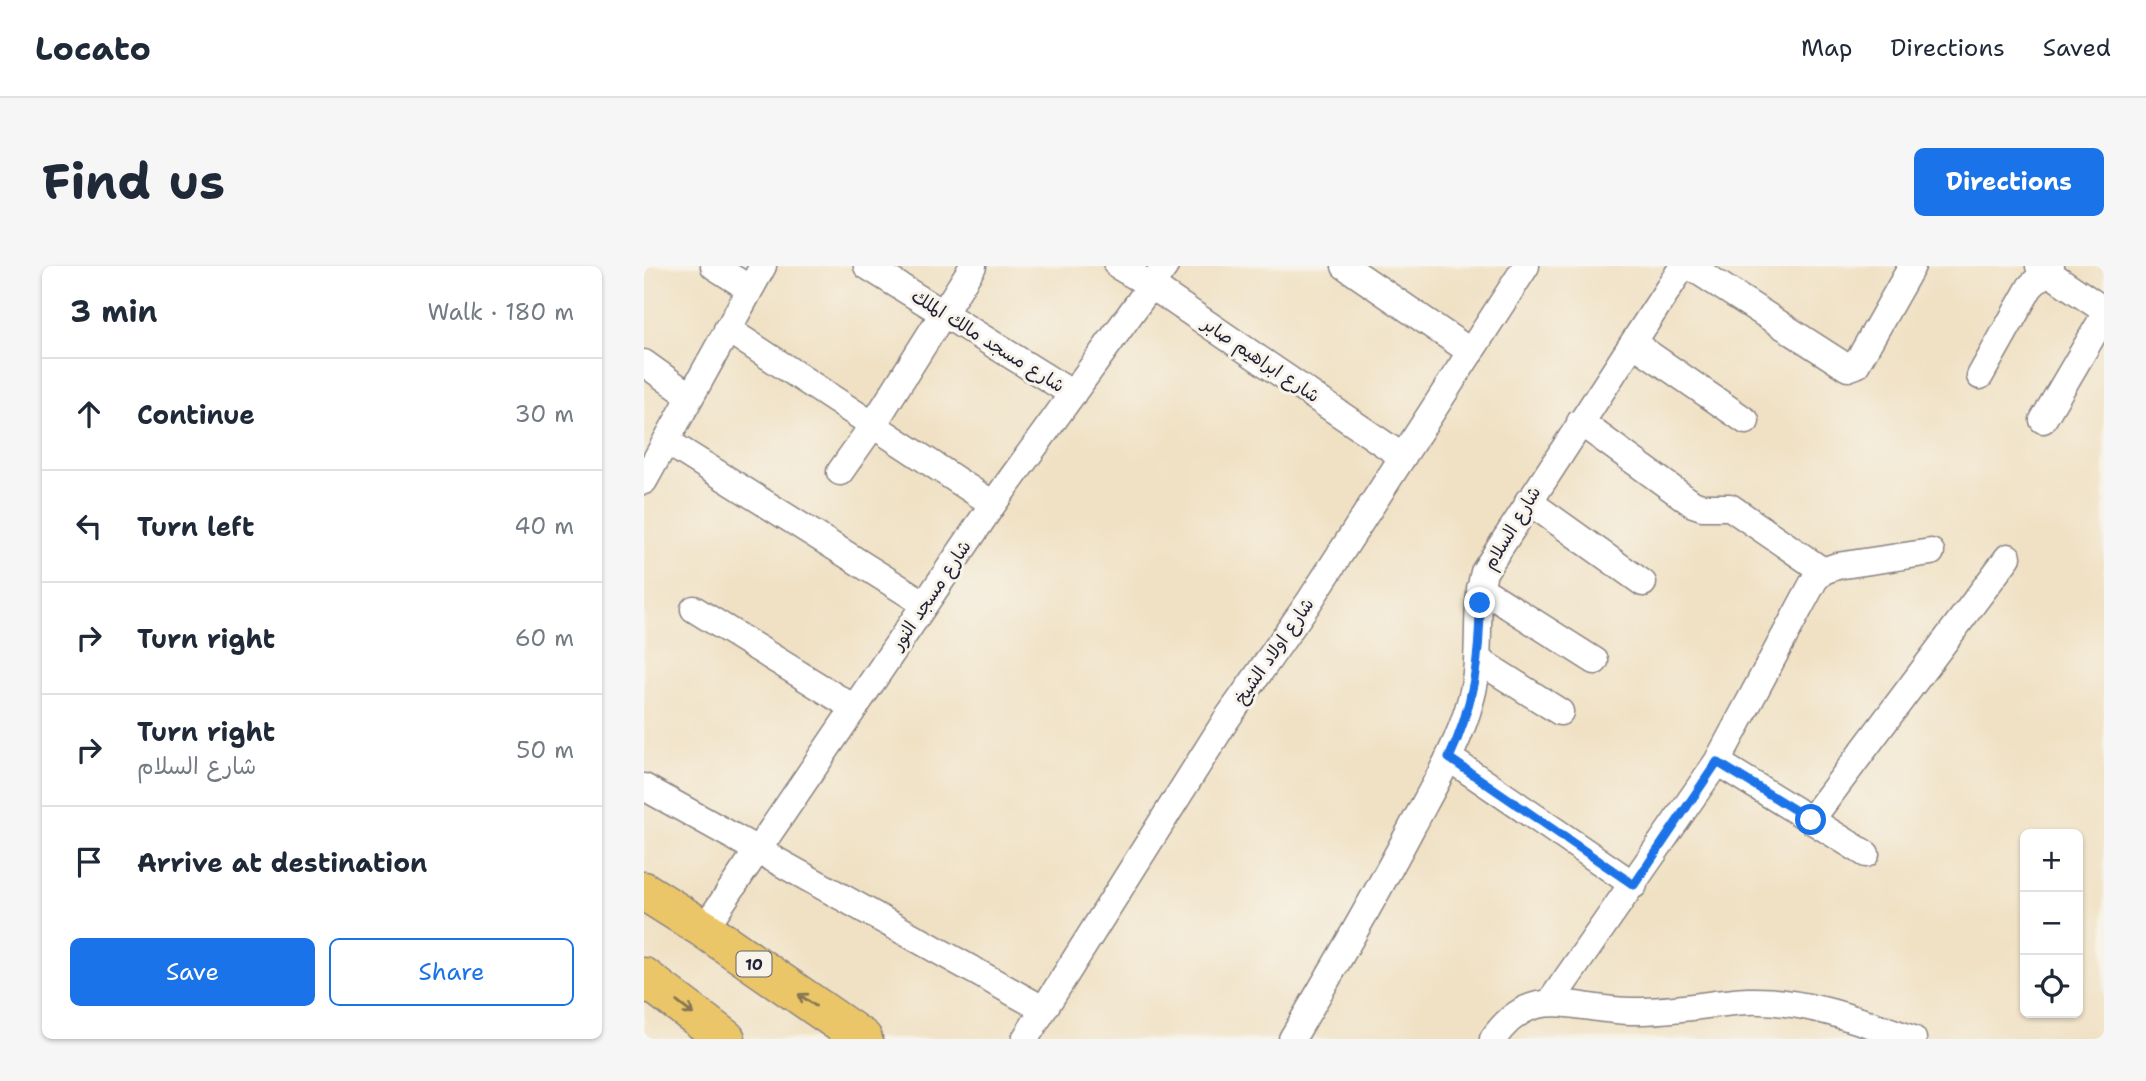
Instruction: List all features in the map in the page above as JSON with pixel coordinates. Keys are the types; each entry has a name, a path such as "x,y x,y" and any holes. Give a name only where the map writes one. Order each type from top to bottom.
{"highway":[{"name":"10","path":"644,891 704,929 863,1039"},
{"path":"644,977 726,1039"}],"street":[{"path":"714,266 750,289"},
{"path":"644,481 764,266"},
{"name":"شارع مسجد مالك الملك","path":"867,266 1073,394"},
{"path":"841,472 973,266"},
{"name":"شارع ابراهيم صابر","path":"1118,266 1159,276 1403,457"},
{"path":"1345,266 1471,352"},
{"name":"شارع اولاد الشيخ","path":"1025,1039 1226,720 1308,602 1526,266"},
{"name":"شارع السلام","path":"1292,1039 1381,885 1449,758 1467,714 1478,660 1480,588 1492,556 1683,266"},
{"path":"1690,266 1848,369 1856,365 1912,266"},
{"path":"1980,376 2030,287 2046,268 2104,310"},
{"name":"شارع مسجد النور","path":"704,929 993,504 1159,276"},
{"path":"2043,420 2104,316"},
{"path":"727,329 993,504"},
{"path":"1633,343 1746,421"},
{"path":"644,363 690,396"},
{"path":"1580,422 1693,504 1702,507 1730,507 1823,571"},
{"path":"666,440 925,604"},
{"path":"1528,501 1643,583"},
{"path":"1551,1001 1717,762 1810,588 1823,571 1849,563 1931,552"},
{"path":"1811,820 2008,557"},
{"path":"1480,588 1595,661"},
{"path":"694,609 854,708"},
{"path":"1478,660 1560,712"},
{"path":"1449,758 1634,885"},
{"path":"1717,762 1866,854"},
{"path":"644,787 1044,1009"},
{"path":"1493,1039 1503,1024 1518,1011 1551,1001 1600,1010 1634,1012 1750,1001 1783,1003 1813,1008 1913,1039"}],"route":[{"path":"1480,603 1480,637 1472,696 1449,758 1634,885 1694,800 1717,762 1811,820"}]}
